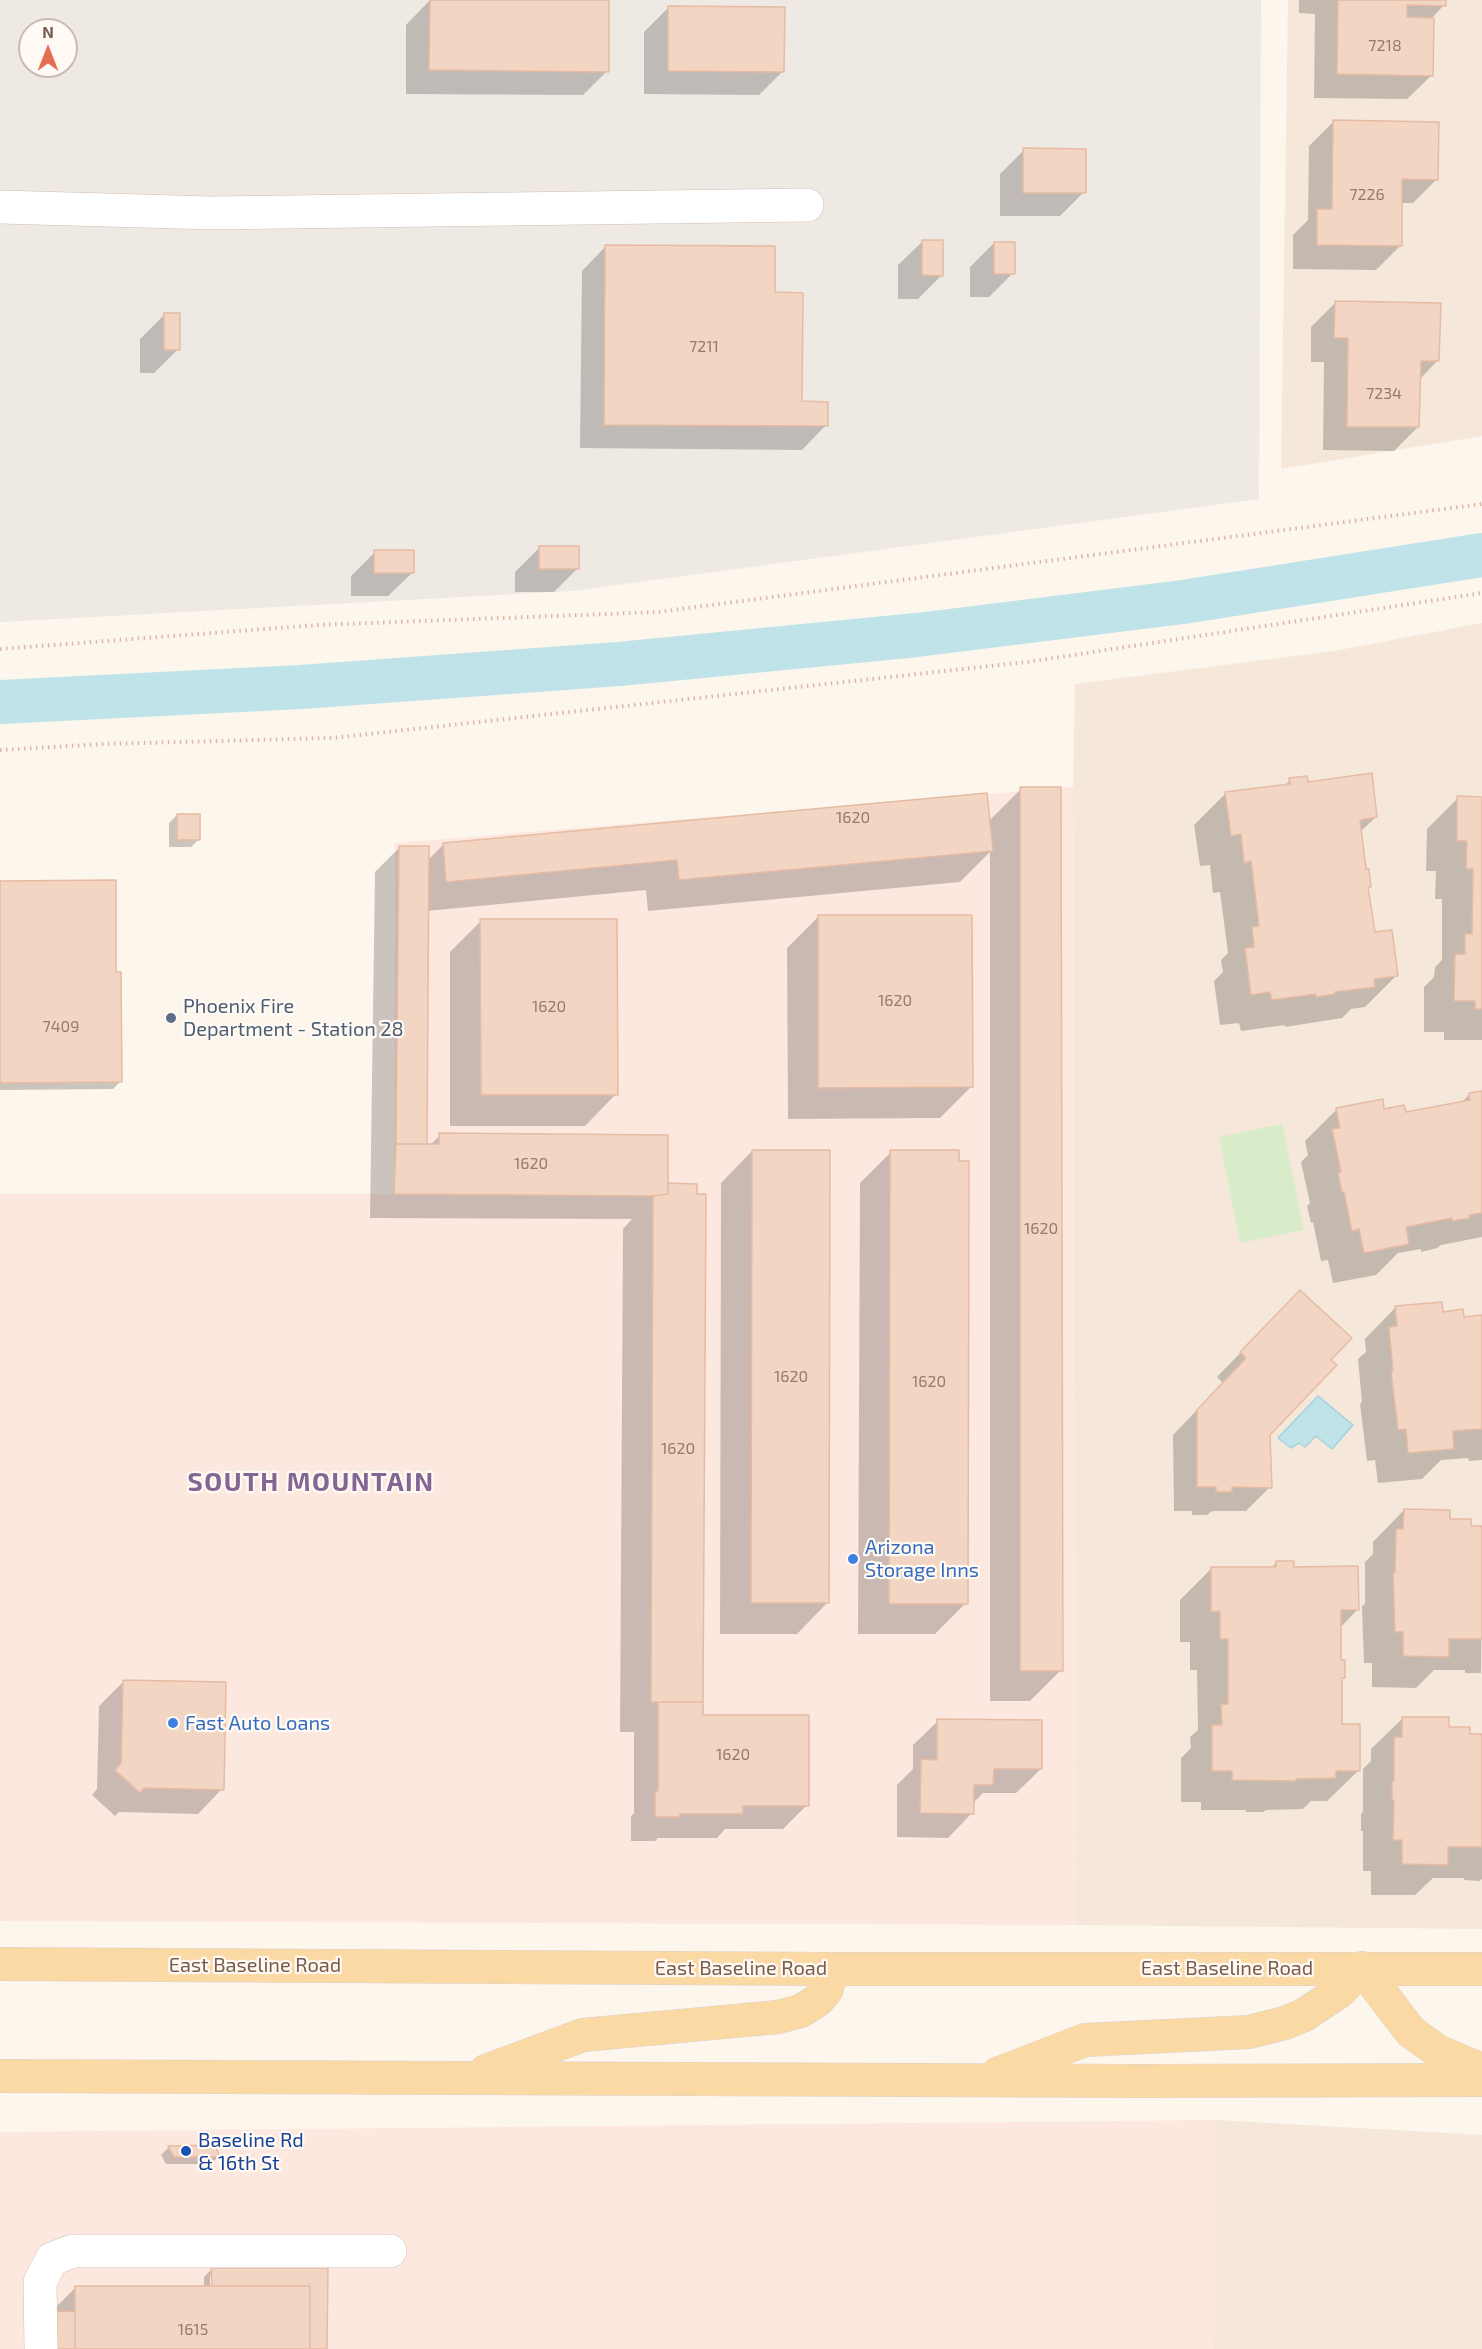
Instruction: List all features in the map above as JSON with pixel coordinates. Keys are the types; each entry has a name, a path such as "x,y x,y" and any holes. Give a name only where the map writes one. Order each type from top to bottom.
{"main road":[{"name":"East Baseline Road","path":"0,1964 831,1969 1482,1969"},
{"path":"982,2081 1085,2040 1249,2032 1285,2023 1304,2016 1340,1992 1362,1968 1411,2032 1440,2052 1482,2070"},
{"path":"467,2078 583,2035 778,2017 801,2011 818,2000 827,1989 831,1969"},
{"path":"0,2076 982,2081 1482,2080"}],"lane":[{"path":"0,207 212,213 807,205"},
{"path":"41,2349 40,2282 52,2259 73,2251 390,2251"}],"path":[{"path":"0,650 318,625 658,612 1482,504"},
{"path":"0,750 104,744 344,737 1027,662 1482,593"}],"shaded area":[{"path":"0,0 1261,0 1259,499 572,591 0,622"},
{"path":"1288,0 1482,0 1482,436 1281,469"},
{"path":"1482,623 1482,1929 1075,1925 1073,787 1075,684 1334,651"},
{"path":"1073,787 1075,1925 0,1921 0,1194 394,1194 395,843"},
{"path":"1216,2120 1482,2135 1482,2349 1214,2349"},
{"path":"1216,2120 1214,2349 0,2349 0,2132"}],"green space":[{"path":"1282,1124 1304,1230 1240,1243 1219,1137"}],"water":[{"path":"1318,1396 1353,1425 1332,1449 1316,1436 1305,1447 1299,1443 1291,1448 1278,1438"}],"building":[{"path":"430,0 609,0 609,72 429,70"},
{"path":"1338,0 1446,0 1446,6 1407,5 1407,17 1434,18 1433,76 1337,74"},
{"path":"668,6 785,7 784,72 668,71"},
{"path":"1333,120 1439,122 1438,180 1402,179 1402,246 1317,245 1317,209 1332,209"},
{"path":"1023,148 1086,149 1086,193 1023,193"},
{"path":"922,240 943,240 943,276 922,275"},
{"path":"994,242 1015,242 1015,274 994,274"},
{"path":"605,245 775,246 775,292 803,293 802,401 828,402 828,426 604,425"},
{"path":"1335,301 1441,303 1439,361 1421,361 1419,427 1347,427 1348,338 1334,338"},
{"path":"164,313 180,313 180,350 164,350"},
{"path":"539,546 579,546 579,569 539,569"},
{"path":"374,550 414,550 414,573 374,573"},
{"path":"1372,773 1377,817 1360,820 1366,869 1369,869 1371,887 1368,887 1375,932 1392,930 1398,976 1374,979 1375,987 1316,997 1316,994 1272,1000 1270,992 1251,995 1245,948 1254,947 1252,927 1259,926 1251,861 1244,863 1241,834 1231,836 1225,792 1290,784 1289,778 1307,776 1308,782"},
{"path":"1020,787 1061,787 1063,1671 1020,1671"},
{"path":"987,793 993,851 679,880 677,860 446,882 443,843"},
{"path":"1457,796 1482,797 1482,1009 1475,1009 1475,1001 1454,1001 1455,954 1465,954 1465,934 1472,934 1473,869 1466,869 1467,841 1457,841"},
{"path":"177,814 200,814 200,840 177,840"},
{"path":"399,846 429,846 427,1144 396,1144"},
{"path":"116,880 116,972 121,972 122,1082 0,1083 0,881"},
{"path":"818,915 972,915 973,1087 818,1088"},
{"path":"480,919 617,919 618,1095 481,1095"},
{"path":"1482,1091 1482,1213 1469,1215 1470,1218 1452,1221 1452,1218 1406,1227 1409,1244 1364,1253 1359,1229 1352,1231 1338,1173 1341,1172 1332,1129 1340,1128 1336,1108 1383,1099 1384,1109 1404,1105 1406,1112 1470,1100 1469,1093"},
{"path":"439,1133 668,1135 668,1194 653,1196 394,1194 396,1144 439,1144"},
{"path":"752,1150 830,1150 829,1603 751,1603"},
{"path":"890,1150 959,1150 959,1161 969,1161 968,1604 889,1604"},
{"path":"668,1183 697,1184 697,1194 706,1194 703,1702 651,1702 653,1196 668,1194"},
{"path":"1300,1290 1352,1338 1331,1360 1337,1365 1270,1435 1272,1488 1232,1487 1232,1492 1216,1492 1216,1487 1197,1487 1197,1410 1246,1358 1240,1352"},
{"path":"1442,1302 1443,1312 1463,1309 1464,1317 1482,1315 1482,1429 1453,1431 1454,1449 1408,1453 1406,1429 1398,1430 1391,1371 1393,1371 1389,1327 1397,1326 1395,1306"},
{"path":"1404,1509 1450,1510 1450,1519 1471,1519 1471,1526 1482,1526 1482,1639 1449,1639 1449,1657 1403,1656 1403,1632 1395,1632 1393,1573 1395,1573 1396,1529 1403,1529"},
{"path":"1276,1561 1294,1561 1294,1567 1358,1566 1359,1610 1341,1610 1341,1660 1345,1660 1345,1678 1342,1678 1342,1724 1360,1724 1360,1771 1336,1771 1336,1778 1296,1779 1296,1781 1232,1780 1232,1771 1212,1771 1212,1725 1222,1725 1221,1704 1228,1704 1228,1639 1220,1639 1220,1611 1211,1612 1211,1567 1276,1567"},
{"name":"Fast Auto Loans","path":"123,1680 226,1682 224,1790 144,1788 140,1793 115,1770 121,1763"},
{"path":"658,1702 703,1702 703,1715 809,1715 809,1806 743,1806 743,1814 680,1814 680,1817 655,1817 655,1791 658,1791"},
{"path":"1402,1717 1449,1717 1449,1727 1470,1727 1470,1734 1482,1734 1482,1847 1448,1847 1448,1865 1402,1864 1402,1840 1393,1840 1394,1737 1402,1737"},
{"path":"937,1719 1042,1720 1042,1769 994,1769 993,1785 974,1785 974,1814 920,1813 921,1759 937,1760"},
{"path":"215,2145 220,2157 174,2157 168,2146"},
{"path":"211,2268 328,2268 327,2349 310,2349 310,2286 212,2286"},
{"path":"75,2286 310,2286 310,2349 75,2349"},
{"path":"75,2311 75,2349 36,2349 35,2312"}],"waterway":[{"path":"0,702 301,687 619,664 917,635 1183,602 1482,555"}],"place":[{"name":"Phoenix Fire Department - Station 28","path":"171,1018"},
{"name":"Arizona Storage Inns","path":"853,1559"},
{"name":"Fast Auto Loans","path":"173,1723"},
{"name":"Baseline Rd & 16th St","path":"186,2151"}],"district":[{"name":"SOUTH MOUNTAIN","path":"311,1482"}]}
